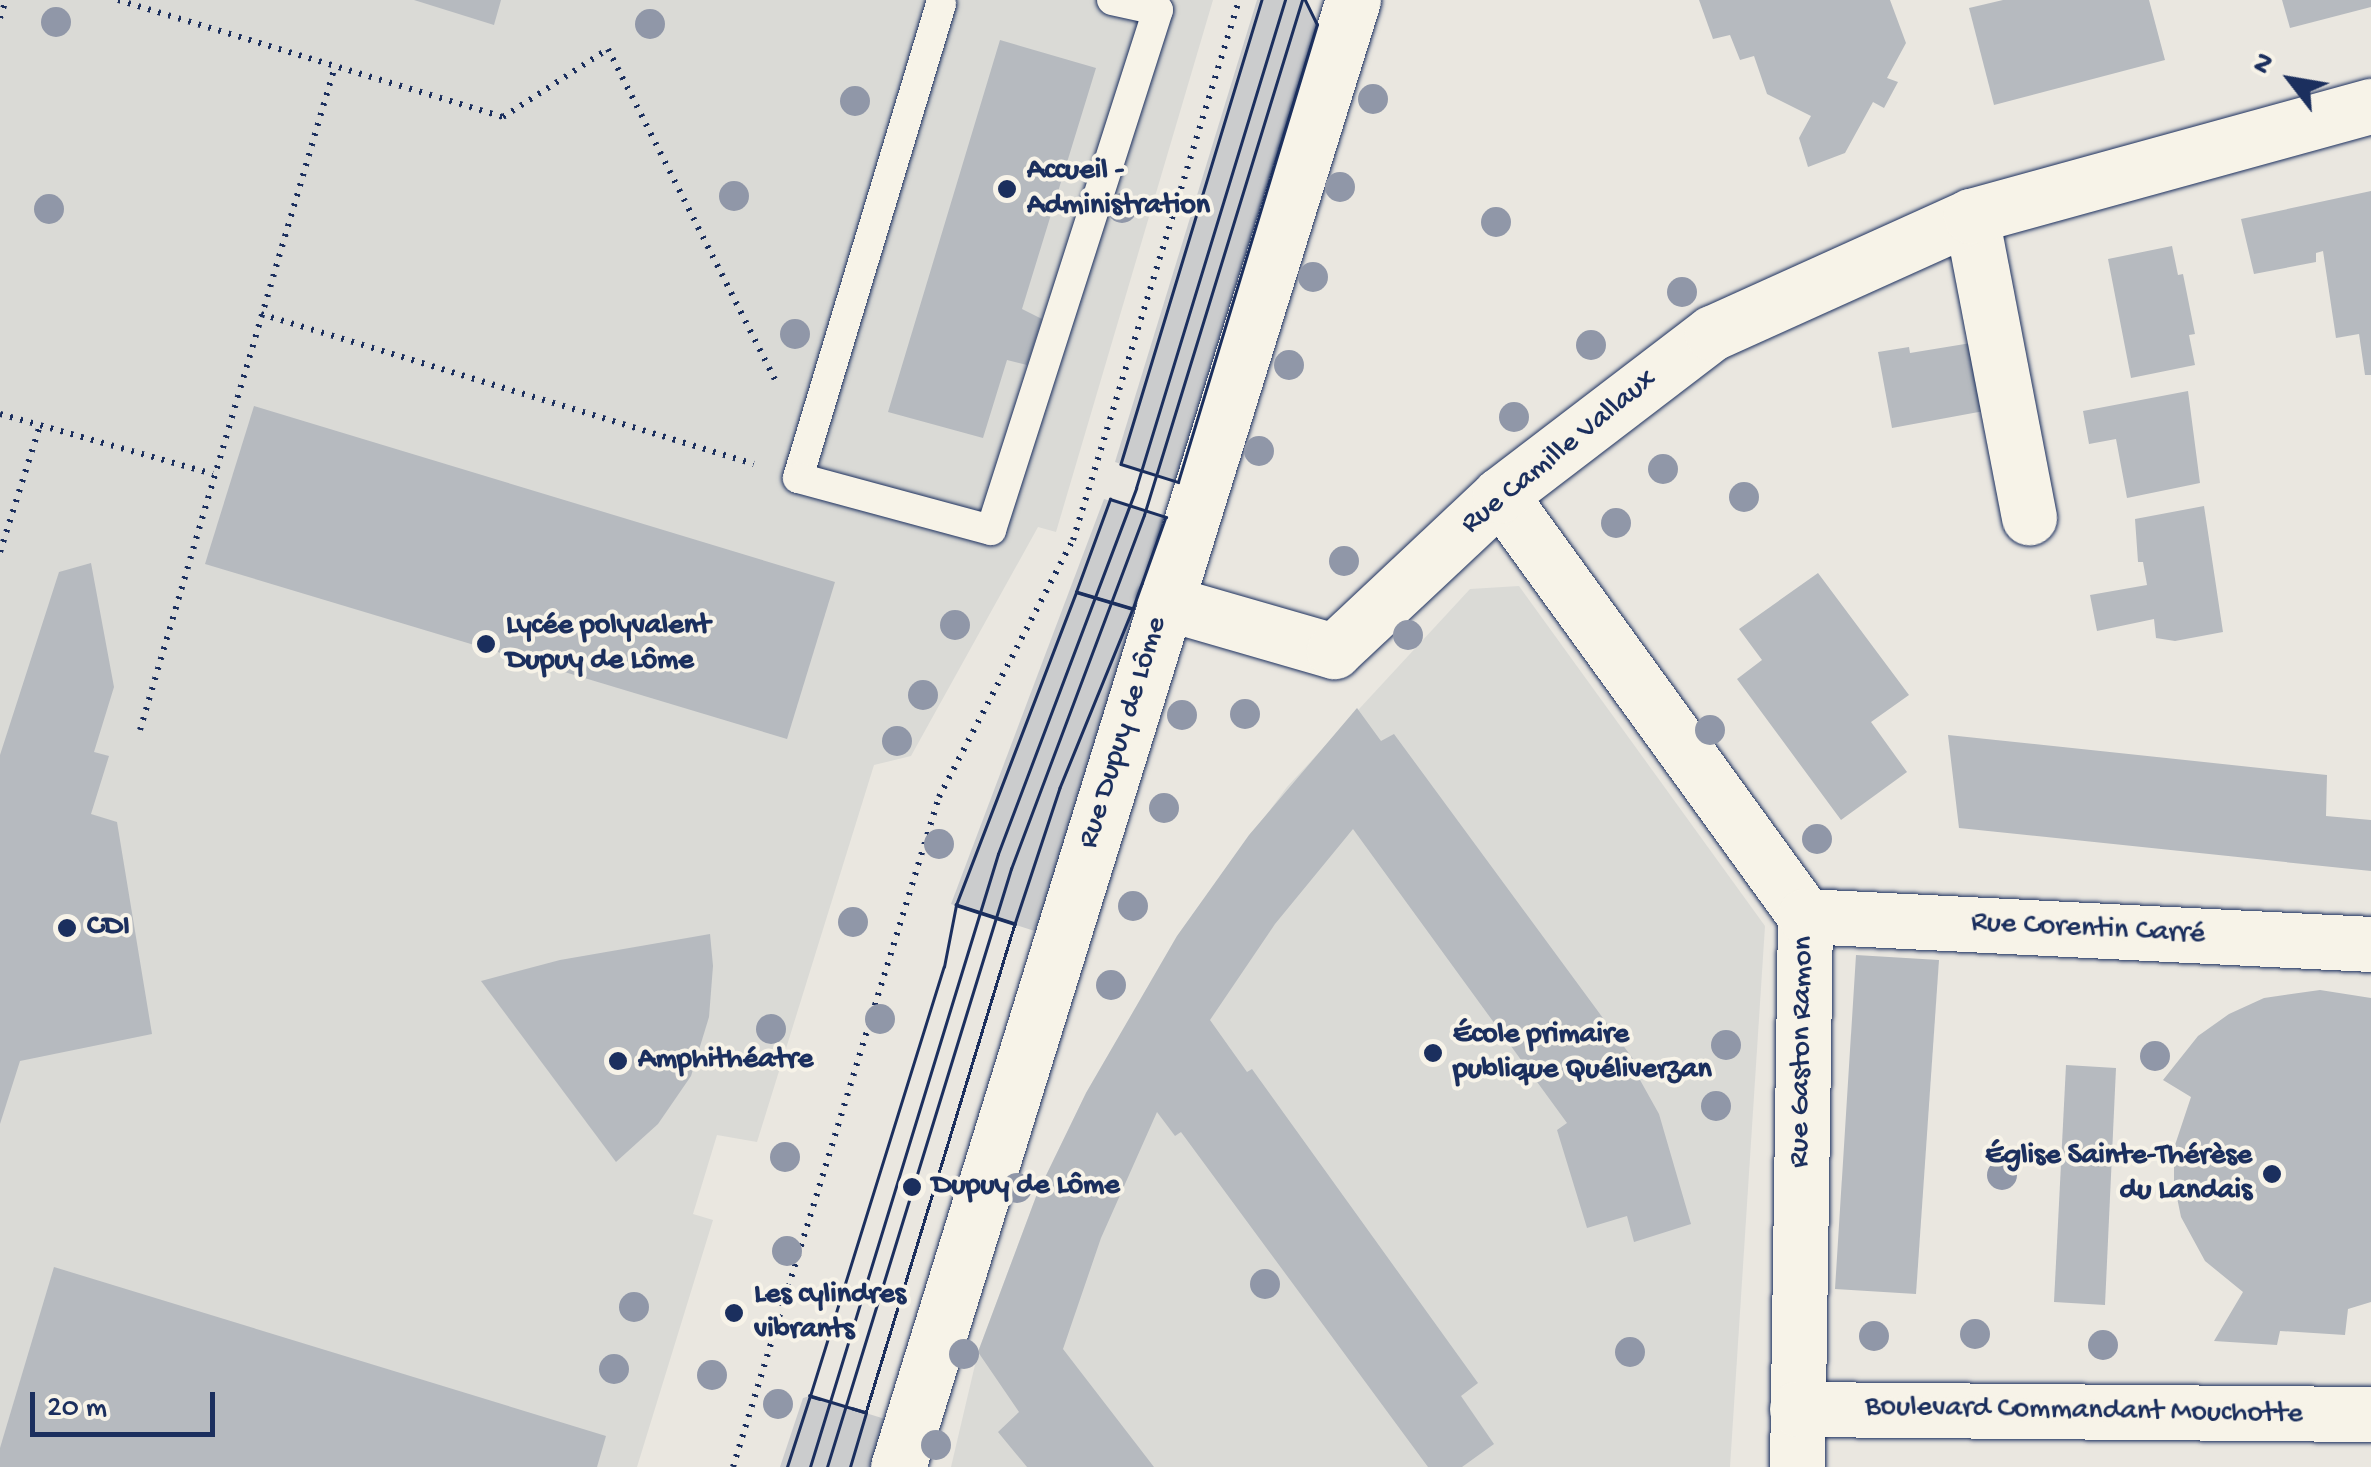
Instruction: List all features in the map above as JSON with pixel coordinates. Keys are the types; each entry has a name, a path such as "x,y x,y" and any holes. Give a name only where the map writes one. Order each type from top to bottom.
{"street":[{"name":"Rue Dupuy de Lôme","path":"898,1467 1353,0"},
{"name":"Rue Camille Vallaux","path":"1164,602 1334,651 1500,495 1712,333 1971,216 2371,106"},
{"path":"1971,216 2029,517"},
{"name":"Rue Gaston Ramon","path":"1500,495 1805,916 1797,1467"},
{"name":"Rue Corentin Carré","path":"1805,916 2371,944"},
{"name":"Boulevard Commandant Mouchotte","path":"1798,1409 2371,1414"}],"lane":[{"path":"937,2 798,478 991,530 1158,10 1112,0"}],"path":[{"path":"0,18 6,0"},
{"path":"118,0 502,117 608,49 808,443"},
{"path":"733,1467 940,797 1073,540 1238,0"},
{"path":"140,730 335,66"},
{"path":"261,314 798,478"},
{"path":"0,414 213,474"},
{"path":"0,552 40,425"}],"shaded area":[{"name":"Lycée polyvalent Dupuy de Lôme","path":"0,0 1213,0 1056,532 1038,527 911,756 874,765 757,1142 717,1135 693,1214 713,1220 637,1467 0,1467"},
{"path":"1257,0 1305,0 1317,25 1178,482 1115,462"},
{"path":"1104,499 1176,520 1044,934 951,904"},
{"name":"École primaire publique Quéliverzan","path":"1519,586 1765,926 1730,1467 951,1467 978,1352 1037,1194 1086,1093 1177,936 1287,787 1470,589"},
{"path":"810,1396 895,1422 881,1467 780,1467 803,1398"}],"building":[{"path":"414,0 501,0 494,25"},
{"path":"1699,0 1890,0 1906,43 1887,78 1898,82 1884,108 1873,102 1845,153 1808,167 1799,138 1811,116 1767,94 1754,56 1740,60 1730,35 1713,39"},
{"path":"2003,0 2149,0 2165,60 1994,105 1969,8"},
{"path":"2282,0 2371,0 2371,7 2290,28"},
{"name":"Accueil - Administration","path":"1000,40 1096,68 1022,309 1042,319 1027,365 1007,360 983,438 888,412"},
{"path":"2371,191 2371,375 2365,375 2359,334 2336,338 2323,251 2316,253 2316,262 2254,274 2241,219"},
{"path":"2172,246 2178,275 2183,274 2195,334 2189,335 2195,365 2131,378 2108,259"},
{"path":"1971,343 1984,411 1892,428 1878,352 1909,347 1910,353"},
{"path":"2188,391 2200,483 2127,498 2116,439 2089,444 2083,411"},
{"path":"254,406 835,582 787,739 205,564"},
{"path":"2204,506 2223,632 2175,641 2156,638 2154,619 2097,631 2090,595 2147,585 2143,562 2138,562 2135,519"},
{"name":"CDI","path":"91,563 114,687 94,752 109,756 91,814 117,822 152,1034 20,1061 0,1124 0,755 59,572"},
{"path":"1818,573 1909,695 1871,722 1907,772 1841,820 1737,679 1762,660 1739,629"},
{"path":"1357,708 1381,741 1394,734 1639,1067 1635,1071 1659,1114 1691,1224 1634,1242 1627,1216 1587,1228 1557,1130 1567,1123 1353,829 1275,924 1210,1020 1247,1072 1252,1069 1478,1383 1461,1396 1494,1444 1462,1467 1428,1467 1181,1132 1175,1136 1157,1112 1101,1238 1063,1349 1154,1467 1027,1467 998,1432 1019,1412 978,1352 1037,1194 1086,1093 1177,936 1249,835"},
{"path":"1948,735 2327,775 2326,816 2371,820 2371,871 1959,828"},
{"name":"Amphithéatre","path":"710,934 713,966 709,1017 691,1076 658,1124 616,1162 481,981 560,960"},
{"path":"1856,955 1939,960 1916,1294 1835,1289"},
{"name":"Église Sainte-Thérèse du Landais","path":"2320,990 2371,998 2371,1302 2348,1309 2345,1335 2280,1331 2277,1345 2214,1341 2243,1292 2205,1261 2181,1217 2174,1183 2174,1148 2191,1097 2163,1080 2198,1036 2229,1014 2264,998"},
{"path":"2066,1065 2116,1068 2105,1305 2054,1302"},
{"path":"54,1267 606,1436 597,1467 0,1467 0,1448"}],"tram line":[{"path":"1262,0 1121,464 1178,482 1317,25 1305,0"},
{"path":"810,1467 998,854 1136,488 1285,0"},
{"path":"827,1467 1011,869 1144,515 1302,0"},
{"path":"1110,499 1166,517 1133,609 1076,592 1110,499"},
{"path":"1076,592 1133,609 1060,788 1015,924 956,905 1076,592"},
{"path":"956,905 1015,924 866,1413 810,1396 944,967 956,905"},
{"path":"787,1467 810,1396 820,1399"},
{"path":"850,1467 866,1413 853,1409"}],"place":[{"name":"Accueil - Administration","path":"1007,189"},
{"name":"Lycée polyvalent Dupuy de Lôme","path":"486,644"},
{"name":"CDI","path":"67,928"},
{"name":"École primaire publique Quéliverzan","path":"1433,1053"},
{"name":"Amphithéatre","path":"618,1061"},
{"name":"Église Sainte-Thérèse du Landais","path":"2272,1174"},
{"name":"Dupuy de Lôme","path":"912,1187"},
{"name":"Les cylindres vibrants","path":"734,1313"}]}
